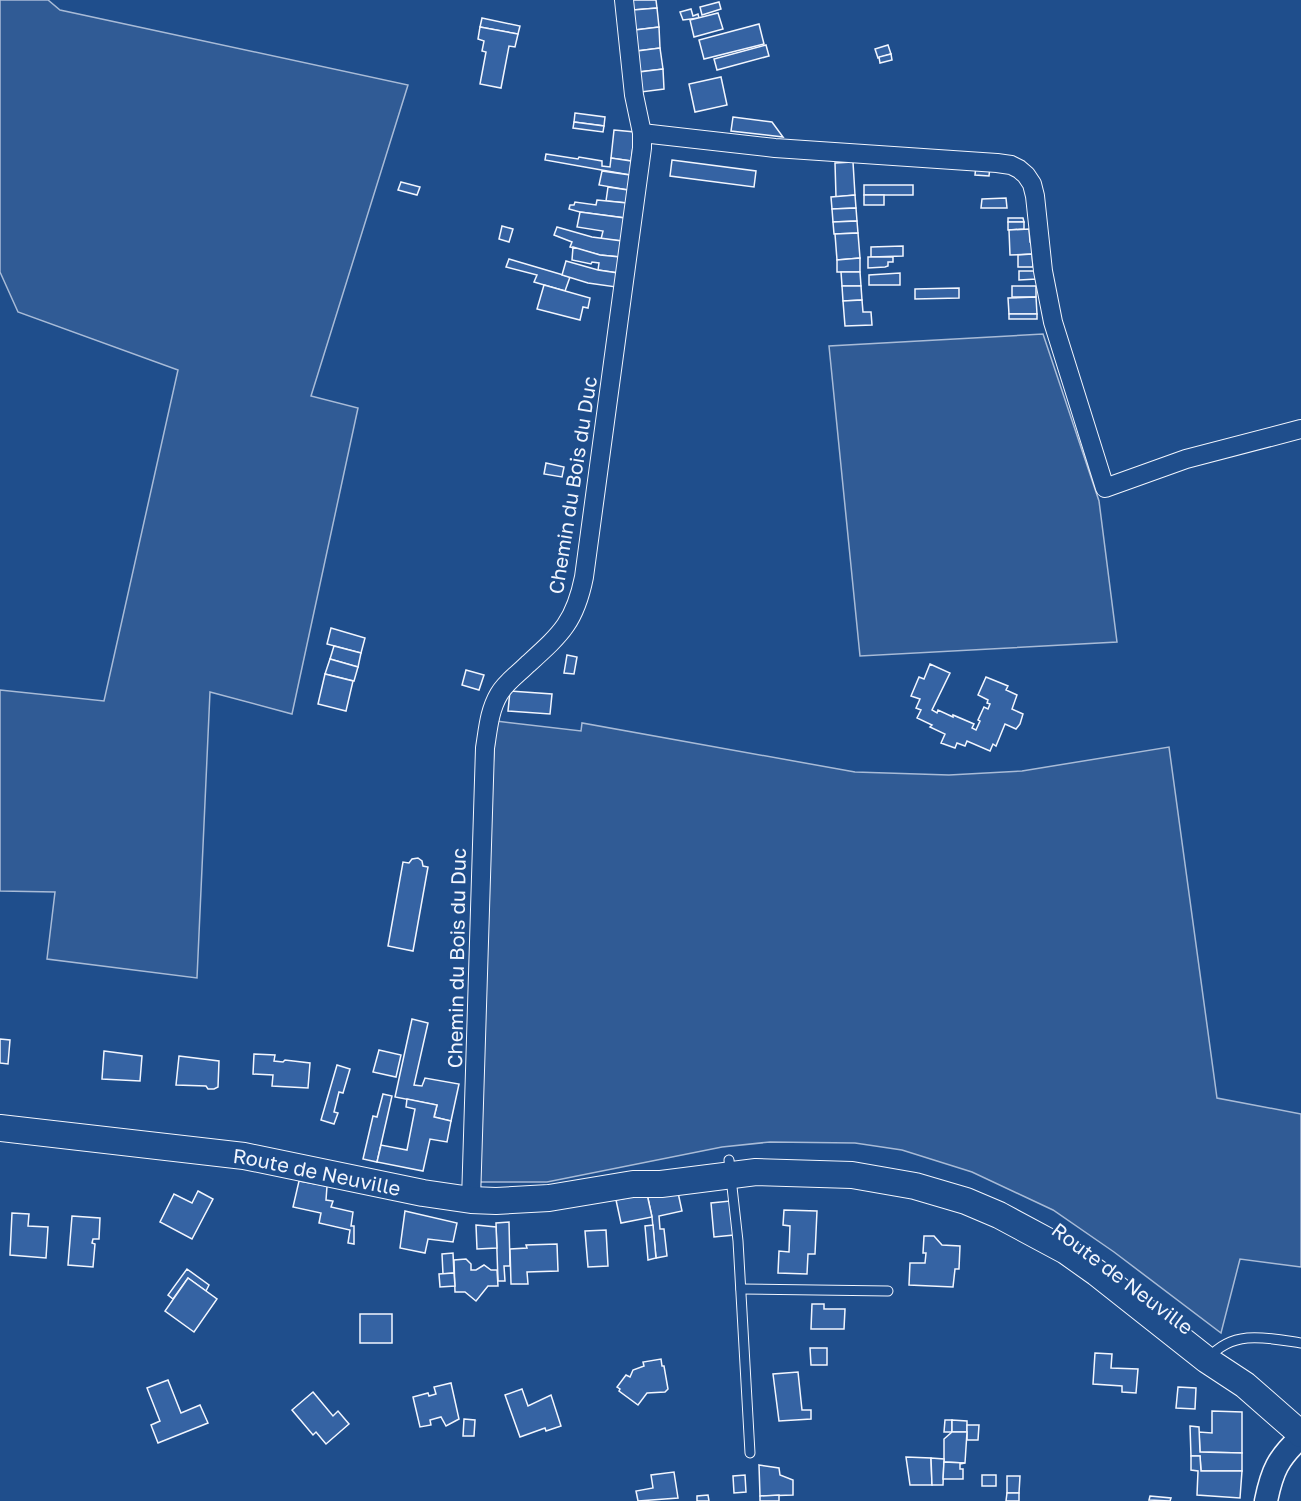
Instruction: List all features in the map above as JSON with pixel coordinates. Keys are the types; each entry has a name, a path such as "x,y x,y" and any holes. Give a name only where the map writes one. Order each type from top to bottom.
{"main road":[{"name":"Route de Neuville","path":"0,1128 244,1156 423,1193 471,1200 549,1198 633,1184 661,1184 730,1167 791,1157 856,1160 921,1171 989,1193 1039,1216 1090,1249 1149,1294 1211,1355 1301,1435"}],"street":[{"name":"Chemin du Bois du Duc","path":"471,1200 485,748 489,720 503,688 558,636 572,618 580,597 641,161 642,133 634,95 624,0"},
{"path":"642,133 775,148 997,163 1011,165 1026,174 1035,196 1043,271 1053,322 1105,488 1186,459 1301,429"},
{"path":"1266,1501 1270,1480 1283,1453 1301,1435"}],"lane":[{"path":"730,1167 735,1201 750,1454"},
{"path":"741,1289 888,1291"},
{"path":"1211,1355 1228,1342 1243,1337 1301,1343"}],"shaded area":[{"path":"0,0 48,0 60,10 408,85 311,396 358,408 292,714 210,692 197,978 47,959 55,892 0,891 0,690 104,701 178,370 18,312 0,272"},
{"path":"1043,334 1099,501 1117,642 860,656 829,346"},
{"path":"496,721 581,731 582,723 855,772 949,775 1022,771 1169,747 1217,1098 1301,1114 1301,1267 1240,1259 1221,1333 1114,1252 1053,1210 972,1172 902,1150 855,1143 770,1142 722,1147 547,1182 472,1182 485,889"}],"building":[{"path":"633,0 656,0 657,8 633,10"},
{"path":"719,2 721,9 702,15 700,7"},
{"path":"657,8 659,27 635,30 633,10"},
{"path":"691,9 693,16 698,14 699,18 683,20 680,12"},
{"path":"718,13 723,29 694,37 690,20"},
{"path":"482,18 520,26 518,34 480,27"},
{"path":"759,24 764,44 704,59 699,40"},
{"path":"480,27 518,34 515,47 509,46 501,88 480,84 486,52 482,51 484,41 478,39"},
{"path":"659,27 660,48 637,51 635,30"},
{"path":"766,45 769,56 717,70 714,59"},
{"path":"888,45 891,54 878,58 875,49"},
{"path":"660,48 663,69 639,72 637,51"},
{"path":"891,54 892,60 880,63 879,57"},
{"path":"663,69 664,89 641,92 639,72"},
{"path":"721,77 727,105 695,112 689,84"},
{"path":"575,113 605,117 604,126 574,122"},
{"path":"733,117 772,122 783,137 731,131"},
{"path":"574,122 604,126 603,132 573,128"},
{"path":"614,130 635,132 631,161 611,158"},
{"path":"546,154 602,161 602,166 610,167 611,158 631,161 630,175 545,160"},
{"path":"672,160 756,171 754,187 670,176"},
{"path":"853,162 855,195 836,197 835,163"},
{"path":"976,165 990,166 989,176 975,175"},
{"path":"602,171 630,175 628,190 599,185"},
{"path":"401,182 420,187 417,195 398,190"},
{"path":"864,185 913,185 913,195 864,195"},
{"path":"608,187 628,190 627,203 606,201"},
{"path":"855,195 856,208 832,209 831,197"},
{"path":"864,195 884,195 884,205 864,205"},
{"path":"1006,198 1007,208 981,208 982,199"},
{"path":"597,200 627,203 625,218 569,209 570,205 574,205 575,202 596,205"},
{"path":"856,208 857,221 833,222 832,209"},
{"path":"580,212 625,218 622,241 601,239 603,231 577,227"},
{"path":"1008,218 1023,218 1024,222 1008,222"},
{"path":"857,221 858,233 834,234 833,222"},
{"path":"1008,222 1024,222 1024,229 1008,230"},
{"path":"502,226 513,229 509,242 499,239"},
{"path":"557,227 592,237 622,241 620,257 600,255 570,247 572,242 554,235"},
{"path":"1029,229 1030,242 1033,242 1033,254 1010,255 1009,230"},
{"path":"858,233 860,258 837,260 835,234"},
{"path":"903,246 903,256 871,257 871,247"},
{"path":"573,247 600,255 620,257 618,273 598,270 599,263 592,262 591,264 572,260"},
{"path":"1032,254 1033,267 1018,267 1018,255"},
{"path":"868,257 893,257 893,262 888,262 888,266 885,267 868,268"},
{"path":"860,258 860,272 837,272 837,260"},
{"path":"509,259 570,277 565,291 534,282 537,275 506,267"},
{"path":"566,261 618,273 616,287 588,283 562,275"},
{"path":"1019,271 1036,271 1037,279 1019,280"},
{"path":"841,272 860,272 861,286 842,286"},
{"path":"900,273 900,285 869,285 869,275"},
{"path":"544,285 590,298 588,308 583,307 580,320 537,309"},
{"path":"842,286 861,286 862,300 843,301"},
{"path":"1012,286 1036,286 1036,297 1012,297"},
{"path":"959,288 959,298 915,299 915,289"},
{"path":"1036,297 1037,314 1009,314 1008,298"},
{"path":"862,300 863,312 871,312 872,325 845,326 843,301"},
{"path":"1009,314 1037,314 1037,319 1009,319"},
{"path":"546,463 564,467 562,477 544,474"},
{"path":"331,628 365,638 361,653 327,644"},
{"path":"334,646 361,653 358,667 330,659"},
{"path":"567,655 577,657 574,674 564,673"},
{"path":"330,659 358,667 354,681 325,674"},
{"path":"930,664 950,673 932,710 937,713 938,710 953,717 953,715 974,724 972,728 976,730 984,707 988,709 990,704 987,703 988,700 978,695 986,677 1008,686 1006,690 1017,695 1012,709 1023,714 1020,724 1016,729 1005,724 996,746 993,744 990,751 967,741 965,746 957,743 955,748 941,743 945,734 917,718 921,710 916,708 920,699 911,696 919,677 924,679"},
{"path":"466,670 484,675 479,690 462,685"},
{"path":"325,674 353,681 346,711 318,704"},
{"path":"510,691 552,694 550,714 508,711"},
{"path":"418,858 422,861 423,866 428,867 413,951 388,946 403,862 409,863 412,859"},
{"path":"412,1019 428,1023 414,1085 422,1086 425,1078 459,1084 451,1121 434,1117 437,1105 395,1097"},
{"path":"0,1039 10,1040 8,1064 0,1063"},
{"path":"379,1050 401,1055 396,1077 373,1072"},
{"path":"104,1051 142,1056 140,1081 102,1079"},
{"path":"254,1054 275,1055 274,1061 310,1063 308,1088 272,1086 273,1075 253,1074"},
{"path":"179,1056 219,1061 218,1087 208,1089 206,1086 176,1085"},
{"path":"337,1065 350,1069 343,1093 339,1092 334,1112 338,1113 334,1124 321,1120"},
{"path":"383,1094 392,1096 377,1162 363,1159 373,1116 377,1117"},
{"path":"407,1099 437,1105 434,1117 451,1121 447,1142 430,1139 423,1171 377,1162 381,1145 407,1150 415,1109 406,1107"},
{"path":"299,1181 327,1186 326,1200 333,1201 331,1207 353,1212 351,1226 354,1226 354,1244 348,1243 350,1230 319,1223 321,1213 293,1207"},
{"path":"677,1188 682,1211 659,1216 660,1229 664,1229 667,1256 656,1258 647,1194"},
{"path":"198,1191 213,1199 192,1239 160,1222 174,1194 192,1203"},
{"path":"647,1194 652,1217 621,1223 616,1200"},
{"path":"730,1201 734,1235 714,1237 711,1203"},
{"path":"784,1210 817,1211 815,1254 808,1254 807,1274 778,1273 779,1251 789,1252 790,1226 783,1225"},
{"path":"405,1211 457,1223 453,1242 428,1239 425,1253 400,1248"},
{"path":"12,1213 29,1214 28,1226 48,1227 46,1258 10,1255"},
{"path":"72,1216 100,1218 99,1239 93,1239 92,1243 95,1244 93,1267 68,1265"},
{"path":"509,1222 510,1266 504,1266 505,1281 498,1281 496,1223"},
{"path":"476,1225 496,1227 497,1248 477,1249"},
{"path":"653,1225 656,1258 648,1260 645,1226"},
{"path":"606,1230 608,1266 588,1267 585,1231"},
{"path":"924,1236 934,1236 942,1245 960,1246 959,1269 955,1269 953,1287 909,1285 910,1263 925,1263"},
{"path":"557,1244 558,1271 527,1272 528,1284 511,1284 510,1249 527,1248 526,1245"},
{"path":"453,1253 454,1273 443,1274 442,1254"},
{"path":"466,1259 471,1264 471,1270 484,1265 491,1270 497,1270 498,1286 488,1286 476,1301 465,1292 455,1292 454,1260"},
{"path":"187,1269 209,1285 206,1291 188,1278 173,1299 168,1295"},
{"path":"454,1273 455,1286 440,1287 439,1274"},
{"path":"188,1278 217,1299 194,1332 165,1311"},
{"path":"812,1304 824,1304 824,1309 845,1309 844,1329 811,1329"},
{"path":"360,1314 392,1314 392,1343 360,1343"},
{"path":"810,1348 827,1348 827,1365 811,1365"},
{"path":"1095,1353 1112,1354 1111,1368 1138,1369 1136,1393 1122,1392 1122,1386 1093,1384"},
{"path":"661,1359 668,1389 665,1392 647,1393 638,1405 619,1391 617,1387 626,1375 630,1377 633,1370 644,1366 643,1362"},
{"path":"798,1372 802,1410 811,1410 811,1419 779,1421 773,1374"},
{"path":"168,1380 181,1413 200,1405 208,1423 158,1443 151,1425 160,1421 147,1388"},
{"path":"451,1383 459,1419 446,1426 441,1417 430,1420 431,1425 420,1427 413,1397 428,1393 429,1396 436,1394 434,1387"},
{"path":"1178,1387 1196,1388 1195,1409 1176,1408"},
{"path":"522,1389 528,1406 551,1395 561,1426 546,1431 545,1428 520,1437 505,1395"},
{"path":"313,1392 333,1416 338,1411 349,1424 326,1444 316,1432 313,1435 292,1410"},
{"path":"1212,1411 1242,1412 1242,1453 1200,1452 1199,1432 1212,1433"},
{"path":"464,1419 475,1420 474,1436 463,1436"},
{"path":"945,1420 952,1420 952,1432 944,1432"},
{"path":"952,1420 967,1421 967,1432 952,1432"},
{"path":"967,1425 979,1425 978,1440 967,1440"},
{"path":"1190,1426 1199,1427 1200,1452 1242,1453 1242,1471 1201,1471 1200,1456 1191,1456"},
{"path":"952,1432 967,1432 965,1463 944,1462 944,1439"},
{"path":"1191,1456 1200,1456 1201,1471 1242,1471 1240,1498 1197,1495 1198,1471 1191,1470"},
{"path":"906,1457 931,1458 932,1485 910,1485"},
{"path":"931,1458 944,1459 943,1485 932,1485"},
{"path":"944,1462 965,1463 960,1464 960,1469 963,1469 963,1479 943,1479"},
{"path":"759,1465 779,1468 780,1475 793,1480 793,1495 760,1496"},
{"path":"674,1472 678,1498 638,1501 636,1491 653,1488 651,1475"},
{"path":"745,1475 746,1492 734,1493 733,1476"},
{"path":"982,1475 996,1475 996,1486 982,1486"},
{"path":"1007,1476 1020,1476 1019,1493 1007,1493"},
{"path":"1007,1493 1019,1493 1019,1501 1006,1501"},
{"path":"708,1495 709,1501 697,1501 697,1496"},
{"path":"779,1495 779,1501 760,1501 760,1496"},
{"path":"1150,1496 1171,1498 1170,1501 1149,1500"}]}
